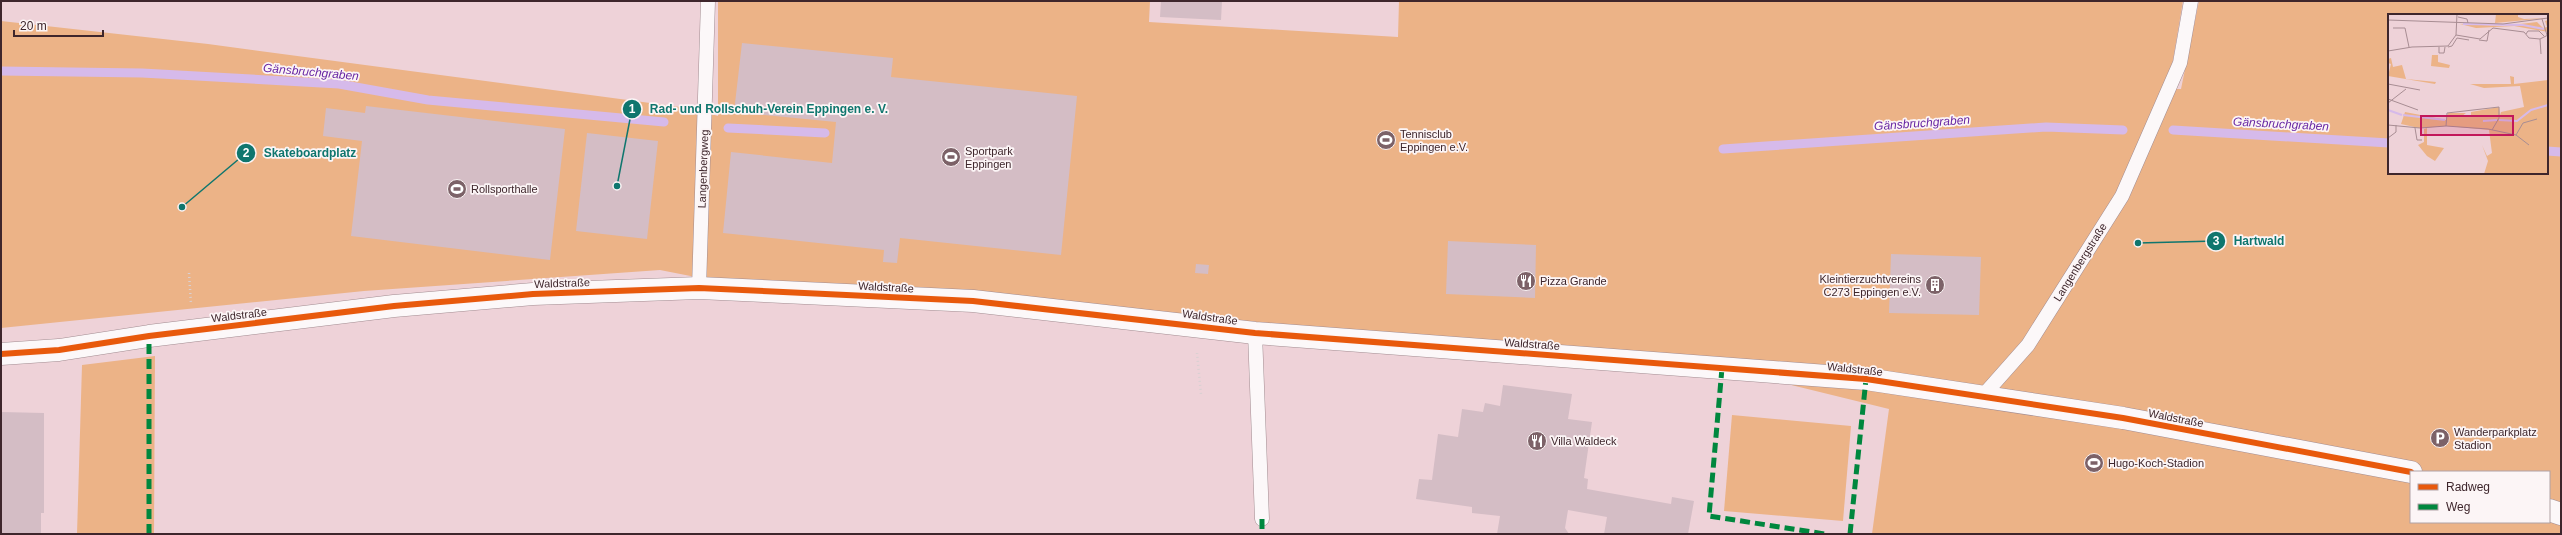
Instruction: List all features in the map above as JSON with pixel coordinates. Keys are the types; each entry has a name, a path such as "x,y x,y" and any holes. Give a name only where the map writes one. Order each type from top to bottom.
{"street":[{"name":"Waldstraße","path":"1,354 59,350 193,330 410,304 533,294 699,288 980,301 1197,325 1255,333 1866,379 1981,398 2123,418 2410,472"},
{"path":"2550,510 2561,514"}],"lane":[{"name":"Langenbergweg","path":"699,288 708,1"},
{"name":"Langenbergstraße","path":"1981,398 2028,345 2117,202 2180,62 2191,1"},
{"path":"1255,333 1262,519"}],"path":[{"path":"189,273 193,330"},
{"path":"1197,325 1197,368 1201,394"}],"shaded area":[{"path":"718,1 1150,1 1149,22 1398,37 1399,1 2183,1 2172,66 2165,89 2181,89 2199,1 2561,1 2561,534 1872,534 1889,409 1677,357 1220,319 721,282 660,270 364,291 1,328 1,21 208,44 695,109 718,116"},
{"path":"155,356 154,534 77,534 82,365"},
{"path":"1732,415 1851,426 1843,521 1724,511"}],"building":[{"path":"1161,1 1222,1 1221,20 1160,17"},
{"name":"Sportpark Eppingen","path":"742,43 893,58 891,77 1077,96 1061,255 900,238 897,263 883,262 884,250 723,233 731,152 832,163 836,122 734,112"},
{"name":"Rollsporthalle","path":"366,106 565,129 550,260 351,236 362,141 323,136 326,108 365,113"},
{"path":"587,133 658,141 647,239 576,231"},
{"path":"1448,241 1536,245 1535,298 1446,294"},
{"name":"Kleintierzuchtvereins C273 Eppingen e.V.","path":"1891,254 1981,257 1979,315 1889,313"},
{"path":"1196,264 1209,265 1208,274 1195,273"},
{"path":"1503,385 1572,394 1568,419 1592,422 1584,478 1588,479 1587,489 1671,504 1672,497 1694,501 1688,534 1604,534 1607,517 1568,510 1565,528 1569,534 1497,534 1500,516 1472,513 1472,507 1416,499 1419,479 1432,480 1438,434 1458,437 1462,409 1483,412 1485,403 1500,406"},
{"path":"1,412 44,413 44,513 41,513 41,534 1,534"}],"waterway":[{"name":"Gänsbruchgraben","path":"1,71 142,73 339,84 428,100 664,122"},
{"name":"Gänsbruchgraben","path":"1723,149 2046,127 2123,130"},
{"name":"Gänsbruchgraben","path":"728,128 825,133"},
{"name":"Gänsbruchgraben","path":"2173,130 2388,143"},
{"name":"Gänsbruchgraben","path":"2548,151 2561,152"}],"marked path":[{"path":"149,336 149,534"},
{"path":"1722,368 1709,516 1825,534"},
{"path":"1850,534 1866,379"},
{"path":"1262,519 1262,534"}],"cycle path":[{"path":"1,354 59,350 149,336 394,306 533,294 699,288 973,301 1255,333 1866,379 2123,418 2410,472"}],"place":[{"name":"Tennisclub Eppingen e.V.","path":"1386,140"},
{"name":"Sportpark Eppingen","path":"951,157"},
{"name":"Rad- und Rollschuh-Verein Eppingen e. V.","path":"617,186"},
{"name":"Rollsporthalle","path":"457,189"},
{"name":"Skateboardplatz","path":"182,207"},
{"name":"Hartwald","path":"2138,243"},
{"name":"Pizza Grande","path":"1526,281"},
{"name":"Kleintierzuchtvereins C273 Eppingen e.V.","path":"1935,285"},
{"name":"Wanderparkplatz Stadion","path":"2440,438"},
{"name":"Villa Waldeck","path":"1537,441"},
{"name":"Hugo-Koch-Stadion","path":"2094,463"}]}
